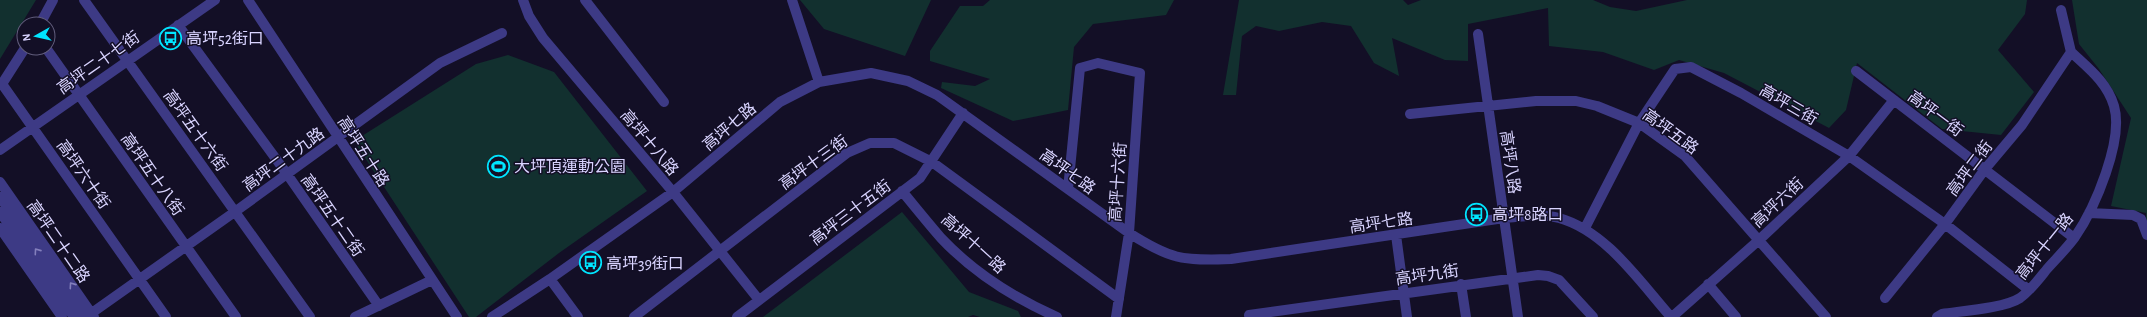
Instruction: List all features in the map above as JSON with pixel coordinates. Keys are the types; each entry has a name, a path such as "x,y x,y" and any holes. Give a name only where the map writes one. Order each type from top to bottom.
{"street":[{"path":"44,16 53,0"},
{"name":"高坪五十六街","path":"84,0 236,211 310,317"},
{"name":"高坪二十七街","path":"0,150 215,0"},
{"name":"高坪五十路","path":"248,0 457,317"},
{"name":"高坪十八路","path":"523,0 529,16 543,38 673,192 759,300"},
{"path":"586,0 664,102"},
{"path":"792,0 819,82"},
{"path":"2061,10 2071,52"},
{"name":"高坪五十二街","path":"178,25 287,174 379,306"},
{"name":"高坪二十九路","path":"89,316 440,63 502,33"},
{"name":"高坪八路","path":"1478,34 1518,317"},
{"name":"高坪二街","path":"1885,298 1945,224 1985,169 2022,124 2071,52"},
{"name":"高坪十一路","path":"1937,317 1942,314 2002,305 2018,299 2029,290 2074,238 2097,198 2116,136 2117,121 2114,105 2104,84 2071,52"},
{"name":"高坪六十街","path":"20,56 2,84 166,317"},
{"name":"高坪五十八街","path":"52,56 236,317"},
{"name":"高坪十六街","path":"1068,188 1080,68 1098,63 1140,73 1129,233 1116,317"},
{"name":"高坪三街","path":"1585,228 1639,123 1675,69 1691,67 1741,93 1848,156 1945,224 2029,290"},
{"name":"高坪一街","path":"1856,72 2074,238"},
{"name":"高坪七路","path":"492,317 550,279 673,192 780,102 819,82 871,73 908,81 937,95 1129,233 1168,255 1197,260 1231,259 1504,218 1530,216 1558,218 1585,228 1610,248 1672,317"},
{"name":"高坪六街","path":"1672,317 1759,240 1848,156 1894,100"},
{"name":"高坪五路","path":"1410,114 1536,101 1576,101 1597,106 1639,123 1685,156 1826,317"},
{"name":"高坪三十五街","path":"737,317 920,178 963,113"},
{"name":"高坪十三街","path":"634,317 847,153 870,143 894,143 932,162 1119,299"},
{"name":"高坪二十二路","path":"0,182 89,316"},
{"name":"高坪十一路","path":"902,191 942,239 979,273 1025,303 1057,317"},
{"name":"高坪二十二路","path":"0,197 89,316"},
{"name":"高坪二十二路","path":"0,212 74,317"},
{"path":"2089,213 2133,216 2141,219 2147,235"},
{"path":"0,228 62,317"},
{"path":"1396,235 1408,317"},
{"name":"高坪九街","path":"1249,315 1513,277 1548,276 1558,280 1593,317"},
{"path":"550,279 578,317"},
{"path":"355,317 432,280"},
{"path":"1461,284 1466,317"},
{"path":"1708,284 1736,317"}],"green space":[{"path":"0,0 36,0 26,16 16,16 16,33 0,59"},
{"path":"800,0 931,0 905,56 824,29"},
{"path":"990,0 1174,0 1166,15 1093,24 1074,47 1068,110 1013,121 941,88 942,82 975,86 990,79 930,61 930,51 960,6 983,6"},
{"path":"1239,0 1403,0 1408,5 1421,0 1593,0 1610,7 1636,11 1687,0 2027,0 2025,14 1998,50 2034,92 2001,135 1942,129 1857,63 1846,110 1829,128 1724,73 1679,60 1654,70 1603,52 1549,46 1548,8 1468,24 1468,61 1445,60 1392,38 1399,76 1374,63 1351,26 1322,22 1279,31 1256,26 1242,36 1236,95 1223,95"},
{"path":"2072,0 2147,0 2147,241 2145,233 2146,213 2111,206 2131,118 2099,69 2079,44"},
{"name":"大坪頂運動公園","path":"508,55 554,72 647,191 559,253 476,317 469,317 354,141 476,64"},
{"path":"902,212 969,292 1018,311 1021,317 980,317 973,315 968,317 763,317"}],"place":[{"name":"高坪52街口","path":"171,38"},
{"name":"大坪頂運動公園","path":"499,166"},
{"name":"高坪8路口","path":"1476,214"},
{"name":"高坪39街口","path":"590,263"}]}
